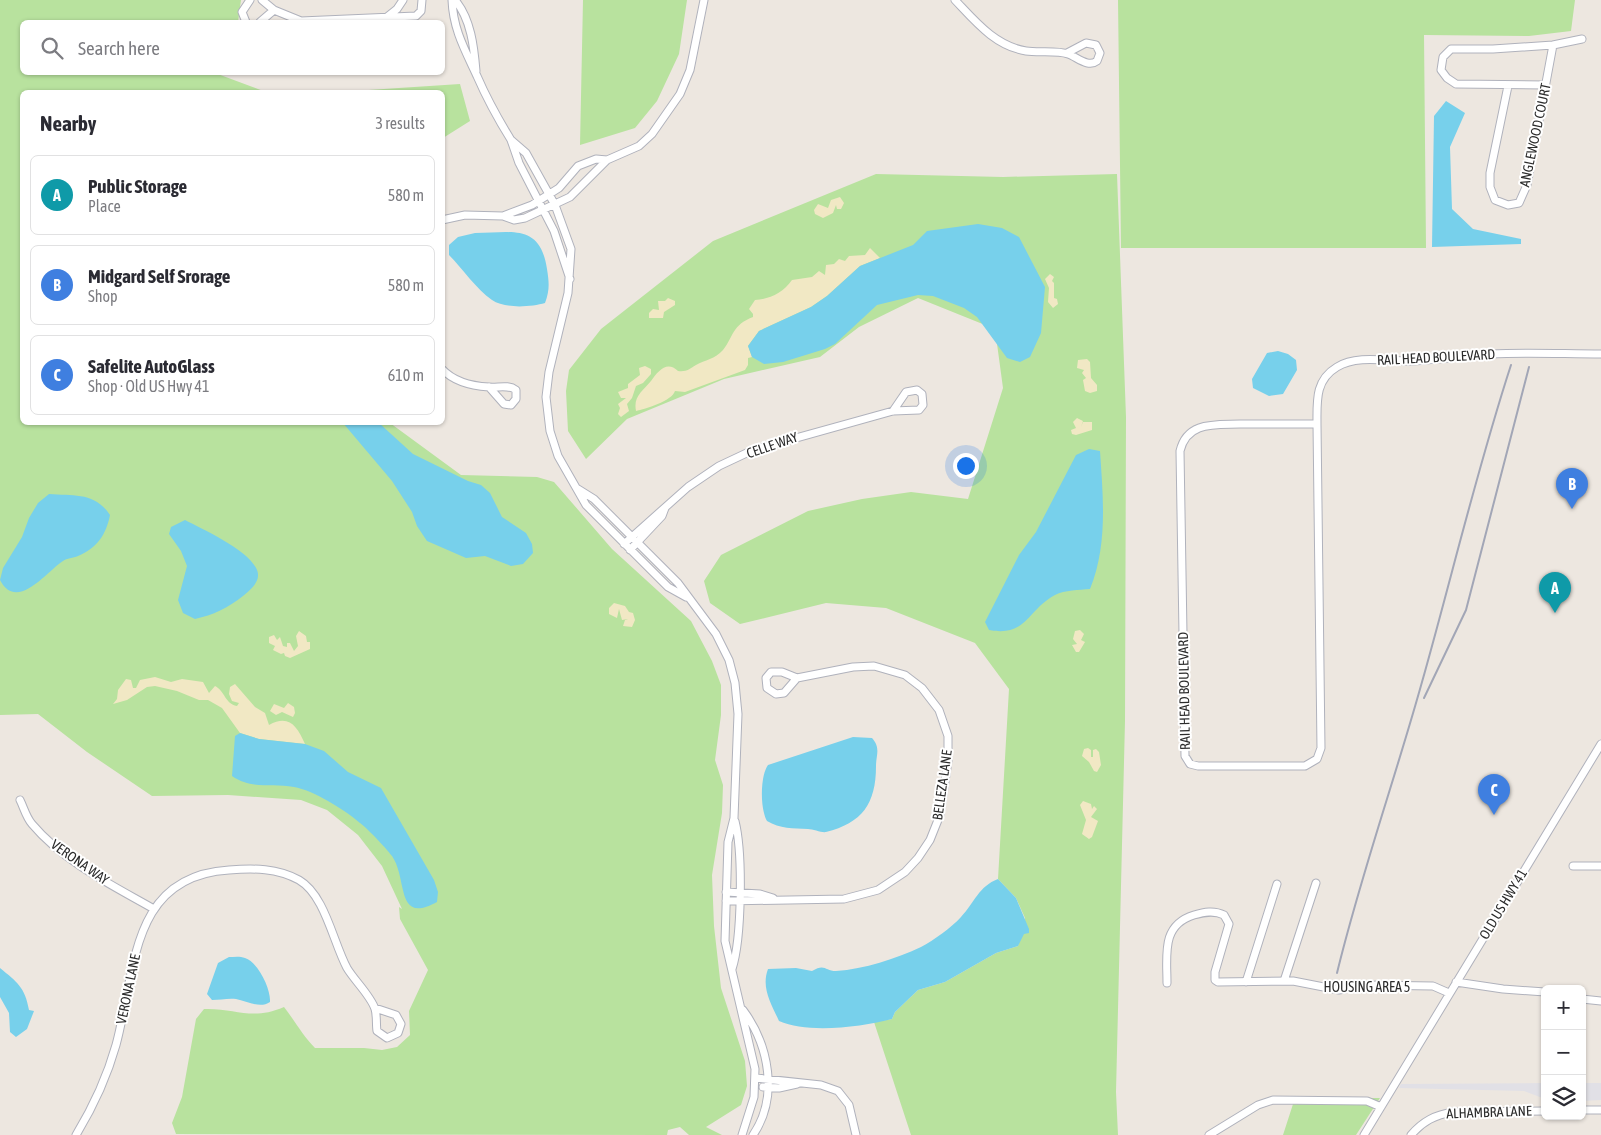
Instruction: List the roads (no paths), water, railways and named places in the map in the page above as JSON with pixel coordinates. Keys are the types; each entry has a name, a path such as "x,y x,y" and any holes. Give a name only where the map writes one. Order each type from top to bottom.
{"street":[{"path":"245,20 242,12 250,0"},
{"path":"262,0 274,10 299,20"},
{"path":"387,18 403,0"},
{"path":"330,20 416,16 421,11 422,0"},
{"path":"453,0 456,30 461,46 476,74 485,98 511,140 519,163 554,231 570,279"},
{"path":"453,0 462,8 470,33 476,74"},
{"path":"445,219 465,215 503,216 519,220 555,205 579,190 607,160 639,146 652,134 667,115 690,70 704,0"},
{"path":"955,0 984,31 1002,44 1023,50 1067,53"},
{"path":"262,20 274,10"},
{"path":"1546,85 1456,84 1447,78 1441,70 1443,57 1451,49 1493,49 1553,45 1582,39"},
{"name":"ANGLEWOOD COURT","path":"1508,86 1490,187 1495,200 1508,205 1519,203 1527,185 1553,45"},
{"path":"511,140 526,153 549,194 567,233 571,249 570,279 565,309 549,372 546,397 550,431 558,456 586,506 668,587 688,599"},
{"path":"503,216 538,201 564,184 578,166 596,159 607,160"},
{"name":"RAIL HEAD BOULEVARD","path":"1316,424 1206,425 1192,431 1182,444 1184,751 1187,760 1194,766 1305,766 1314,762 1320,754 1316,424 1317,396 1321,382 1329,372 1344,363 1362,360 1424,361 1493,354 1601,354"},
{"path":"445,371 457,381 489,387"},
{"name":"CELLE WAY","path":"624,544 636,538 662,516 665,508 688,487 718,466 753,450 893,411"},
{"path":"578,489 594,498 636,538 678,583 688,599 716,634 729,660 735,683 738,714 734,818 728,842 725,941 742,1008 756,1078 742,1135"},
{"name":"CELLE WAY","path":"630,550 636,538"},
{"name":"BELLEZA LANE","path":"726,892 760,894 773,898 828,900 856,897 878,890 905,872 925,850 934,832 941,810 948,761 948,736 939,710 922,688 905,675 885,668 864,666 797,678"},
{"name":"OLD US HWY 41","path":"1364,1135 1601,744"},
{"name":"VERONA WAY","path":"20,800 32,824 66,854 95,874 154,909"},
{"path":"732,969 737,943 740,841 734,818"},
{"path":"1573,866 1601,866"},
{"name":"VERONA LANE","path":"76,1135 102,1087 115,1047 132,961 143,931 154,909 172,889 191,876 203,872 265,869 280,870 303,882 318,898 348,969 375,1008 377,1031 387,1038 398,1033 401,1024 396,1015 375,1008"},
{"path":"1284,981 1316,883"},
{"path":"1246,982 1277,884"},
{"name":"BELLEZA LANE","path":"726,901 759,902 773,898"},
{"name":"HOUSING AREA 5","path":"1167,984 1168,941 1174,928 1187,917 1212,912 1224,915 1229,924 1215,972 1215,980 1218,982 1284,981 1339,990 1366,985 1433,986 1449,993"},
{"path":"1456,982 1503,989 1541,992"},
{"path":"1586,1000 1601,1002"},
{"path":"742,1008 755,1025 762,1043 768,1079 763,1114 753,1135"},
{"path":"756,1078 782,1079 797,1084 827,1086 838,1091 848,1106 856,1135"},
{"path":"755,1087 780,1088 797,1084"},
{"path":"1209,1135 1241,1114 1273,1100 1367,1101 1381,1107"},
{"name":"ALHAMBRA LANE","path":"1411,1135 1421,1124 1438,1114 1471,1111 1541,1110"},
{"path":"1586,1110 1601,1110"}],"water":[{"path":"1446,101 1465,113 1450,147 1452,209 1473,229 1521,239 1521,244 1432,247 1434,116"},
{"path":"978,224 1002,228 1019,237 1045,287 1041,333 1030,357 1020,362 1007,358 977,317 964,308 933,296 918,295 877,305 835,344 825,349 783,362 764,364 752,357 748,346 759,331 811,307 827,296 860,266 913,245 927,231"},
{"path":"512,232 531,237 538,244 547,269 548,290 545,303 526,306 504,305 492,300 481,290 449,255 449,245 458,237 475,233"},
{"path":"1278,351 1288,354 1296,360 1297,370 1283,394 1269,396 1253,388 1252,379 1267,353"},
{"path":"345,425 381,425 413,454 468,481 481,485 490,493 502,517 526,533 532,544 533,553 523,564 511,566 485,556 466,558 427,541 417,526 412,512 392,481"},
{"path":"1089,449 1100,451 1103,503 1100,555 1090,589 1068,591 1055,595 1045,601 1019,626 1011,630 989,630 985,622 1019,555 1036,532 1076,455"},
{"path":"49,494 75,495 98,502 110,515 106,529 100,540 85,553 66,559 32,586 23,591 15,592 7,589 0,580 3,568 22,537 29,518 38,503"},
{"path":"185,520 239,550 255,566 258,574 257,581 248,592 232,604 195,619 183,613 178,600 187,566 181,551 169,534 171,527"},
{"path":"240,733 259,739 305,744 324,751 348,772 381,788 434,880 438,892 437,902 424,908 414,908 409,904 392,856 363,826 338,807 302,789 286,786 255,785 232,776 235,736"},
{"path":"853,737 872,738 877,748 873,791 870,801 858,817 838,828 824,832 782,827 767,821 763,809 762,784 768,765"},
{"path":"998,879 1016,898 1029,929 1029,933 1024,934 1018,946 996,953 945,982 918,990 895,1012 892,1019 865,1025 835,1028 805,1027 779,1021 766,989 768,969 796,968 812,971 822,967 832,971 847,970 869,966 901,956 937,937 961,917 981,890"},
{"path":"229,957 243,957 255,965 266,983 270,1002 258,1005 236,999 212,1000 207,994 218,963"},
{"path":"0,968 23,990 29,1010 34,1011 27,1029 16,1037 10,1032 9,1013 0,997"}],"railway":[{"path":"1337,973 1346,936 1422,682 1476,483 1511,365"},
{"path":"1424,698 1466,610 1529,367"}],"place":[{"name":"Midgard Self Srorage","path":"1572,509"},
{"name":"Public Storage","path":"1555,613"},
{"name":"Safelite AutoGlass","path":"1494,815"}]}
